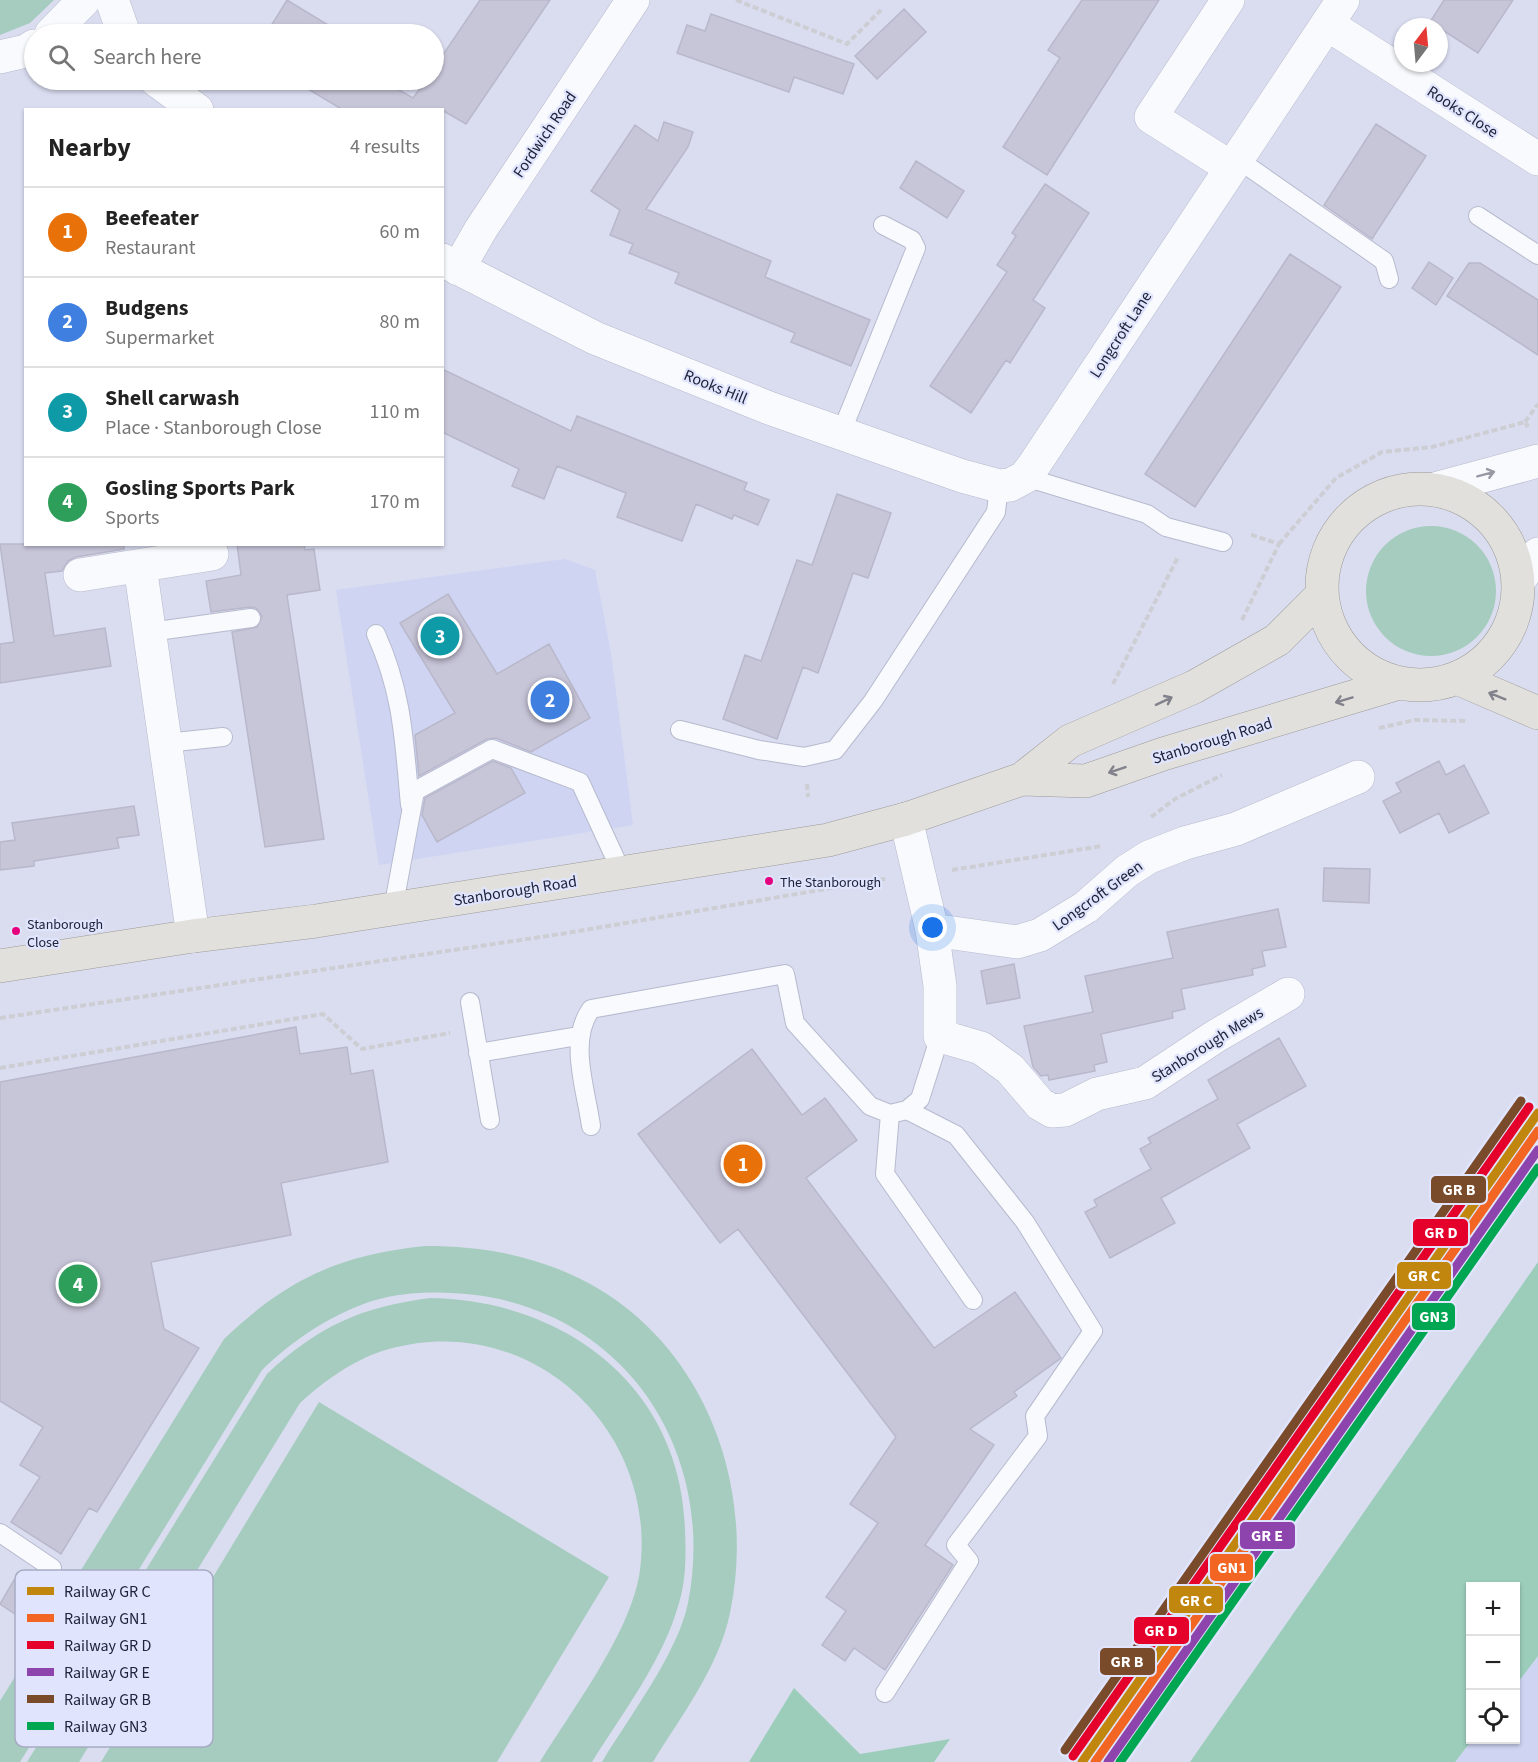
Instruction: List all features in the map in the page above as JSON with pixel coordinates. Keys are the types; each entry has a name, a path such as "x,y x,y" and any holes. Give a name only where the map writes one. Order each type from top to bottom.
{"main road":[{"path":"1405,489 1435,489 1466,498 1486,514 1505,536 1525,599 1498,646 1480,665 1457,678 1427,684 1400,683 1369,671 1345,649 1330,624 1322,596 1324,566 1335,538 1353,515 1377,498 1405,489"},
{"name":"Stanborough Road","path":"0,966 193,936 393,909 828,840 906,819 1022,778 1070,741 1194,687 1277,640 1322,596"},
{"path":"1457,678 1538,713"},
{"name":"Stanborough Road","path":"1022,778 1086,781 1162,754 1400,683"}],"street":[{"path":"61,24 84,0"},
{"path":"112,0 120,24"},
{"name":"Fordwich Road","path":"450,265 481,229 633,0"},
{"path":"1228,0 1151,117 1233,163"},
{"name":"Longcroft Lane","path":"1012,482 1335,12"},
{"name":"Rooks Close","path":"1335,12 1538,159"},
{"path":"0,57 24,51"},
{"path":"170,90 194,108"},
{"name":"Rooks Hill","path":"450,265 595,338 769,408 962,476 1012,482"},
{"path":"1435,489 1538,461"},
{"path":"80,575 152,557 212,554"},
{"path":"1525,599 1538,554"},
{"path":"152,557 150,632 193,936"},
{"name":"Longcroft Green","path":"932,930 1017,942 1040,935 1086,907 1126,871 1149,857 1185,843 1236,829 1358,777"},
{"path":"906,819 932,930 940,986 940,1036"},
{"name":"Stanborough Mews","path":"940,1036 981,1048 1010,1069 1040,1104 1052,1111 1065,1110 1097,1094 1145,1083 1216,1036 1288,994"}],"lane":[{"path":"1233,163 1384,261 1389,279"},
{"path":"1478,216 1538,255"},
{"path":"841,434 916,248 912,240 883,225"},
{"path":"680,730 759,750 804,757 836,750 873,701 996,512 1012,482 1147,514 1166,527 1223,542"},
{"path":"150,632 251,618"},
{"path":"376,634 389,665 399,699 411,815"},
{"path":"166,743 223,736"},
{"path":"393,909 416,791 492,749 580,782 621,873"},
{"path":"591,1126 578,1036 582,1021 591,1009 785,974 795,1023 870,1106 898,1112 956,1135 1025,1222 1093,1331 1035,1416 1038,1436 956,1545 969,1562 885,1693"},
{"path":"470,1002 490,1120"},
{"path":"478,1053 578,1036"},
{"path":"940,1036 920,1099 898,1112 885,1174 973,1300"},
{"path":"0,1533 52,1568"}],"path":[{"path":"736,0 847,44 881,10"},
{"path":"1234,626 1242,619 1279,544 1336,478 1382,452 1432,447 1525,422 1538,404"},
{"path":"1525,422 1529,429"},
{"path":"1245,532 1279,544"},
{"path":"1111,688 1191,534"},
{"path":"1150,818 1175,799"},
{"path":"962,868 1103,845"},
{"path":"0,1018 567,933 844,884"},
{"path":"0,1068 323,1014 362,1049 474,1029"}],"shaded area":[{"path":"565,559 595,570 611,653 633,825 379,865 336,590"},
{"path":"1538,1656 1538,1762 1455,1762 1469,1744 1520,1744 1520,1680"}],"green space":[{"path":"0,0 54,0 30,23 0,35"},
{"path":"1431,526 1456,531 1477,545 1491,566 1496,591 1491,616 1477,637 1456,651 1431,656 1406,651 1385,637 1371,616 1366,591 1371,566 1385,545 1406,531"},
{"path":"425,1246 459,1247 509,1254 558,1269 606,1293 647,1326 680,1365 706,1409 724,1457 735,1508 737,1561 730,1613 725,1633 708,1672 653,1762 602,1762 664,1663 683,1622 688,1603 693,1548 689,1495 674,1446 650,1401 618,1362 578,1331 530,1308 476,1295 410,1294 372,1301 327,1321 286,1349 262,1370 139,1570 81,1570 224,1339 270,1300 316,1273 366,1256"},
{"path":"1538,1262 1538,1656 1520,1680 1520,1582 1466,1582 1466,1744 1469,1744 1455,1762 1190,1762"},
{"path":"430,1298 480,1303 527,1315 570,1335 607,1362 639,1395 663,1435 679,1480 685,1531 683,1586 672,1624 653,1666 592,1762 540,1762 599,1669 626,1618 635,1594 640,1570 640,1518 628,1470 605,1427 574,1392 535,1364 490,1347 441,1341 389,1349 353,1364 330,1378 300,1403 197,1570 146,1570 267,1374 304,1343 342,1321 362,1313"},
{"path":"319,1402 609,1577 497,1762 101,1762 110,1747 213,1747 213,1577"},
{"path":"15,1677 15,1747 29,1747 20,1762 0,1762 0,1701"},
{"path":"794,1688 860,1754 950,1739 934,1762 749,1762"},
{"path":"36,1747 88,1747 79,1762 27,1762"}],"building":[{"path":"287,0 327,24 272,24"},
{"path":"480,0 550,0 466,124 444,111 444,108 340,108 310,90 399,90 413,98 419,90 444,90 444,53"},
{"path":"1082,0 1159,0 1047,175 1003,147 1060,58 1048,50"},
{"path":"1444,0 1513,0 1478,53 1448,34 1448,18 1433,18"},
{"path":"904,9 926,32 877,79 855,56"},
{"path":"711,14 854,64 843,94 794,77 789,92 677,53 687,25 705,31"},
{"path":"664,122 693,132 688,147 646,209 771,261 765,277 870,320 851,366 791,342 795,333 675,283 679,273 629,253 633,244 610,235 620,210 591,191 635,125 658,141"},
{"path":"1376,124 1426,156 1372,239 1324,205"},
{"path":"916,161 964,191 947,218 900,188"},
{"path":"1045,184 1089,213 1033,300 1045,308 1010,363 1006,360 971,413 930,386 1007,272 997,265 1016,236 1012,233"},
{"path":"1290,254 1341,287 1195,507 1145,474"},
{"path":"1429,262 1453,278 1436,305 1412,288"},
{"path":"1469,263 1480,263 1538,300 1538,355 1447,296"},
{"path":"444,370 571,431 577,416 747,483 744,490 769,500 758,525 734,515 732,519 696,504 682,541 617,517 626,493 557,466 544,499 512,486 519,469 444,433"},
{"path":"837,494 891,513 868,578 853,573 818,673 803,667 777,739 723,719 745,655 761,661 797,560 812,565"},
{"path":"0,544 124,546 124,549 76,557 68,561 62,571 45,573 54,636 105,628 111,666 0,683 0,644 14,642"},
{"path":"237,546 304,546 305,550 314,549 320,590 287,595 324,839 265,847 232,632 257,627 262,616 256,608 250,607 211,612 206,581 241,575"},
{"path":"448,594 497,674 549,644 590,718 531,752 496,738 487,739 419,776 415,735 455,713 400,623"},
{"path":"493,761 511,768 525,793 437,842 422,815 425,798"},
{"path":"1439,761 1446,775 1464,765 1489,813 1449,833 1439,813 1400,833 1383,801 1401,792 1396,783"},
{"path":"134,806 139,835 117,838 119,848 34,861 34,866 0,870 0,842 15,840 12,823"},
{"path":"1324,868 1370,869 1369,903 1323,901"},
{"path":"1278,909 1286,947 1262,951 1265,966 1252,969 1253,975 1181,989 1185,1009 1172,1012 1173,1018 1101,1034 1107,1062 1094,1065 1095,1071 1049,1080 1048,1075 1041,1076 1033,1067 1024,1026 1093,1012 1085,976 1173,958 1167,932"},
{"path":"1014,964 1020,998 987,1004 981,971"},
{"path":"296,1027 300,1054 347,1047 351,1074 373,1070 388,1162 281,1183 291,1235 151,1262 164,1329 199,1348 97,1512 89,1508 61,1554 11,1522 40,1477 20,1465 43,1427 0,1401 0,1082"},
{"path":"1279,1038 1306,1086 1237,1124 1250,1148 1161,1198 1175,1223 1110,1258 1085,1212 1097,1206 1094,1200 1151,1169 1140,1149 1151,1143 1148,1138 1218,1099 1208,1080"},
{"path":"752,1049 802,1115 825,1098 857,1140 806,1178 934,1348 1015,1292 1061,1358 1014,1392 1017,1396 970,1429 994,1445 925,1545 953,1565 885,1670 854,1648 845,1661 822,1645 846,1611 826,1597 878,1523 850,1504 896,1437 738,1229 720,1243 638,1134"},
{"path":"14,1580 15,1614 0,1604"}],"transit line":[{"path":"1065,1750 1521,1101"},
{"path":"1073,1756 1529,1107"},
{"path":"1082,1762 1538,1113"},
{"path":"1108,1762 1538,1150"}],"rail line":[{"name":"GN1","path":"1095,1762 1538,1131"},
{"name":"GN3","path":"1120,1762 1538,1168"}],"place":[{"name":"Shell carwash","path":"440,636"},
{"name":"Budgens","path":"550,700"},
{"name":"The Stanborough","path":"769,881"},
{"name":"Stanborough Close","path":"16,931"},
{"name":"Beefeater","path":"743,1164"},
{"name":"Gosling Sports Park","path":"78,1284"}]}
